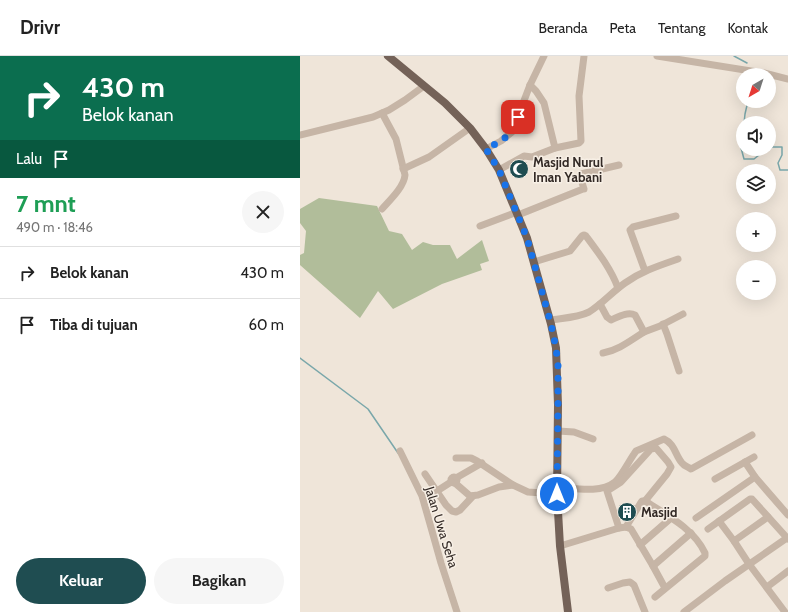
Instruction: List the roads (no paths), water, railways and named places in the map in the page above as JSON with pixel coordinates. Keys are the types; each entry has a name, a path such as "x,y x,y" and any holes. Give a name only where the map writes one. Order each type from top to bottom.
{"main road":[{"path":"394,58 445,103 470,128 486,149 499,170 527,238 550,320 558,365 557,490 560,546 568,612"}],"street":[{"path":"486,149 501,141 512,132 533,88 544,56"},
{"path":"499,170 524,156 532,157 555,148 579,143 581,141 579,96 584,56"},
{"path":"657,56 788,78"},
{"path":"300,135 373,117 404,100 424,86"},
{"path":"533,88 544,103 555,148"},
{"path":"382,113 396,139 405,175 404,180 398,190 382,209"},
{"path":"403,169 429,157 470,128"},
{"path":"480,226 583,190 580,176 581,174 619,165"},
{"path":"645,271 630,230 633,227 676,216"},
{"path":"534,262 570,252 584,235 600,255 618,288"},
{"path":"550,320 580,315 588,312 600,304 618,288 645,271 678,259"},
{"path":"600,304 607,317 611,320 629,313 633,313 644,332"},
{"path":"603,353 610,352 644,332 683,314"},
{"path":"663,324 679,372"},
{"path":"558,431 574,432 593,439"},
{"path":"456,458 471,458 482,463 513,485 528,492 594,490 615,482 636,451 664,439 672,445 684,465 691,469 752,435"},
{"path":"656,448 671,467 645,501 642,501 623,527 607,491 622,482 651,449 656,448"},
{"name":"Jalan Uwa Seha","path":"400,451 422,496 440,563 457,612"},
{"path":"715,479 754,457"},
{"path":"745,462 755,477 788,515"},
{"path":"436,491 482,463"},
{"path":"425,474 449,509 456,512 465,506 473,496 498,487 513,485"},
{"path":"696,518 755,477"},
{"path":"454,481 470,496 473,496"},
{"path":"684,612 787,538 754,501 750,499 708,529"},
{"path":"645,501 691,533 706,553 705,556 655,597"},
{"path":"781,508 788,504"},
{"path":"734,541 768,517"},
{"path":"640,545 671,518"},
{"path":"719,521 749,564 785,608"},
{"path":"560,546 623,527 630,529 665,588"},
{"path":"653,566 691,533"},
{"path":"767,587 788,570"},
{"path":"608,588 630,582 634,586 645,612"}],"waterway":[{"path":"734,56 747,63"},
{"path":"745,116 746,108"},
{"path":"776,147 782,147 782,155 778,163 780,170 788,170"},
{"path":"743,156 744,159 754,159 758,156"},
{"path":"300,358 368,409 398,453"}],"place":[{"name":"Masjid Nurul Iman Yabani","path":"519,169"},
{"name":"Masjid","path":"627,512"}]}
